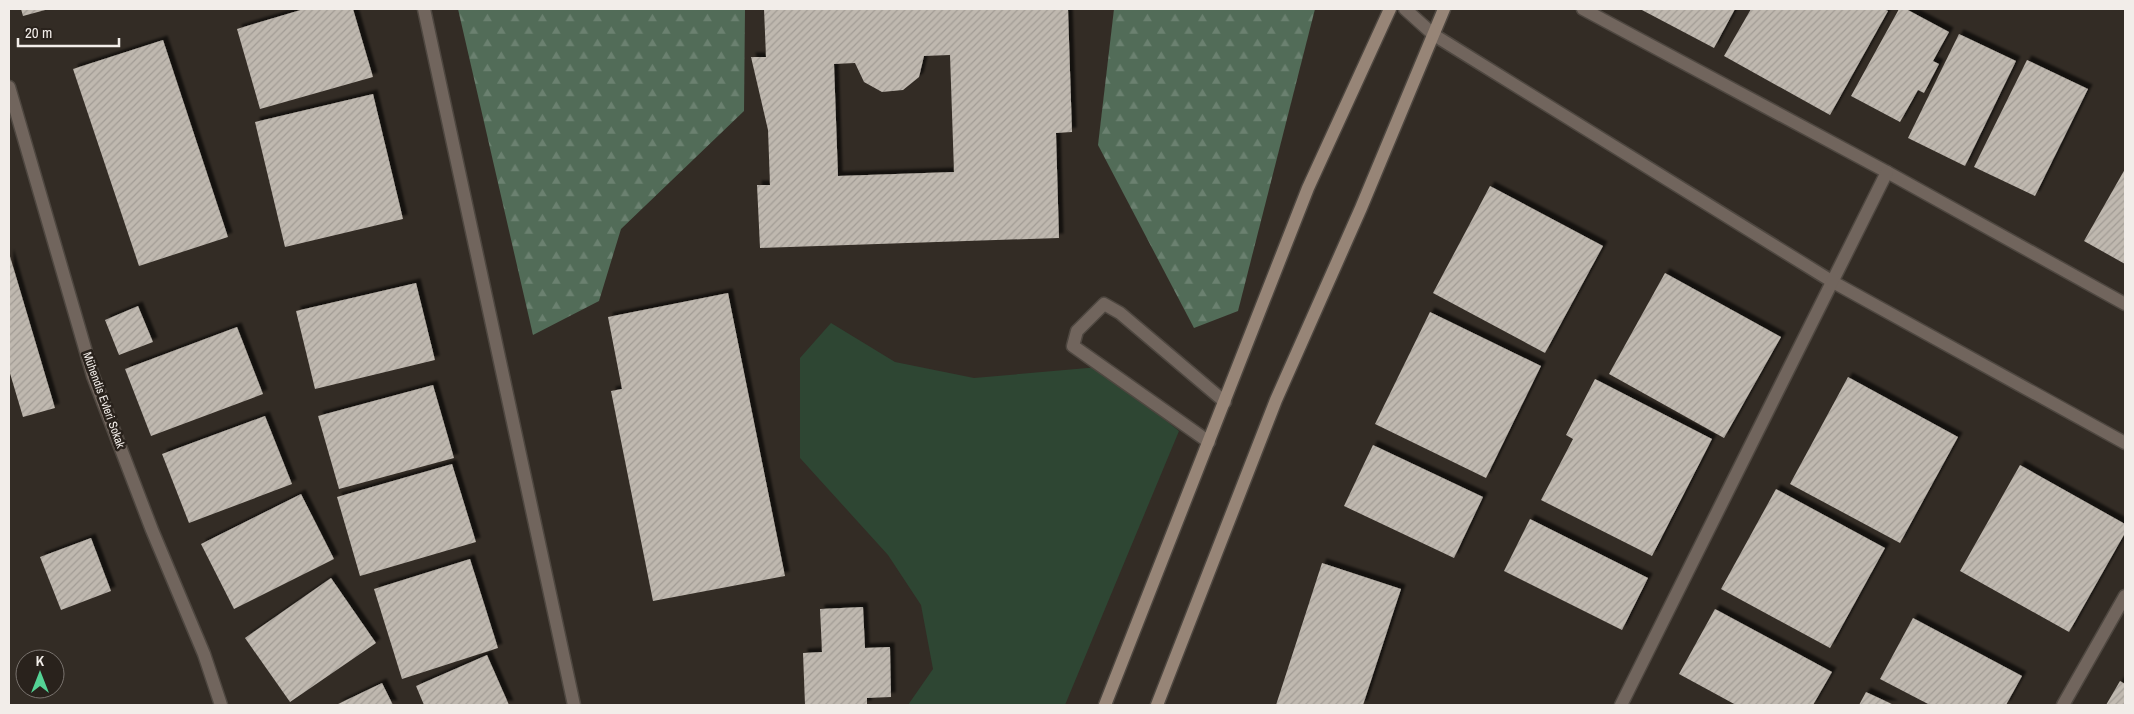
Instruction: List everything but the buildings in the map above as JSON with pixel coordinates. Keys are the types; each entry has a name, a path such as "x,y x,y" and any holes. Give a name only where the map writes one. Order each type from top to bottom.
{"street":[{"path":"424,9 574,705"},
{"path":"1105,705 1308,188 1390,9"},
{"path":"1405,9 1434,36 1832,282 2125,443"},
{"path":"1157,705 1276,400 1361,208 1444,9"},
{"path":"1583,9 1887,172 2125,304"},
{"name":"Mühendis Evleri Sokak","path":"9,87 93,376 152,530 204,654 221,705"},
{"path":"1621,705 1887,172"},
{"path":"1209,442 1080,352 1073,346 1077,331 1104,304 1120,313 1225,402"},
{"path":"2063,705 2125,596"}],"green space":[{"path":"458,9 745,9 744,111 621,229 599,301 533,335"},
{"path":"1114,9 1315,9 1238,311 1194,328 1098,145"},
{"path":"831,323 895,362 974,378 1099,367 1179,431 1065,705 908,705 933,669 921,605 888,555 800,458 800,358"}]}
